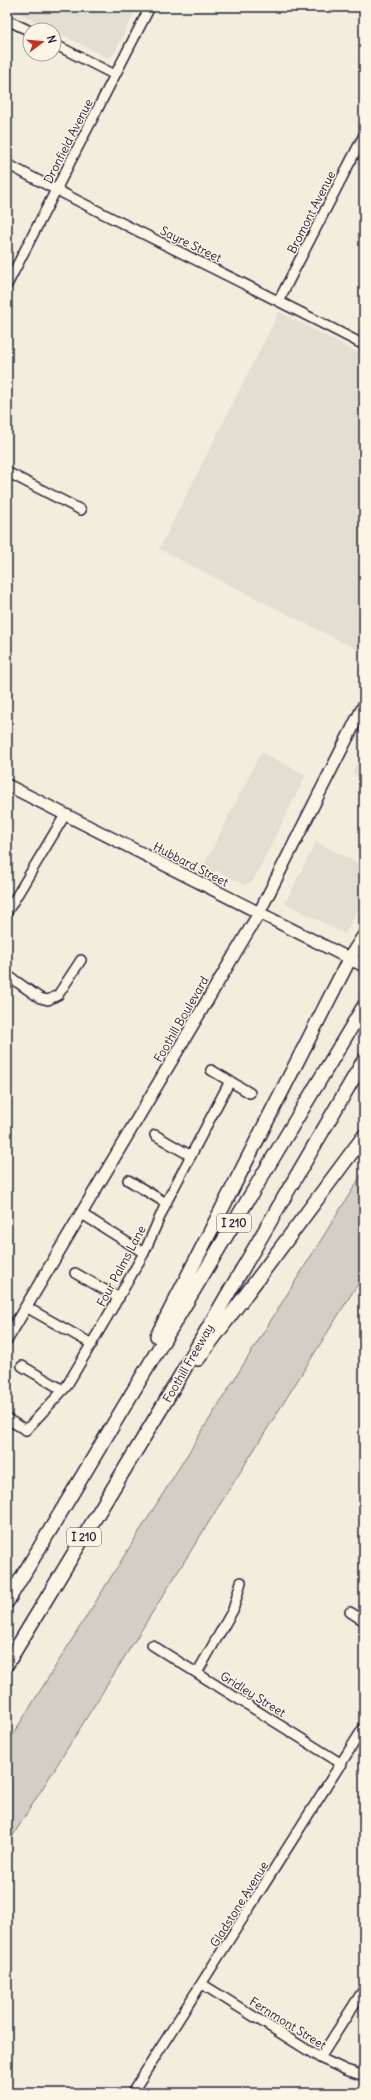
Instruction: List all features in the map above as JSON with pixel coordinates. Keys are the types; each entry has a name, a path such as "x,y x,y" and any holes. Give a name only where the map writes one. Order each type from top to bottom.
{"highway":[{"path":"104,1441 350,958 364,936"},
{"name":"I 210","path":"7,1602 364,1006"},
{"name":"Foothill Freeway","path":"7,1664 161,1409 364,1060"},
{"path":"161,1409 364,1136"}],"main road":[{"name":"Foothill Boulevard","path":"7,1339 259,913 364,705"},
{"name":"Hubbard Street","path":"7,785 364,966"}],"street":[{"name":"Dronfield Avenue","path":"7,285 57,191 150,7"},
{"path":"7,20 22,28"},
{"path":"62,48 115,75"},
{"name":"Bromont Avenue","path":"279,300 364,136"},
{"name":"Sayre Street","path":"7,164 57,191 279,300 364,345"},
{"path":"7,472 81,510"},
{"path":"7,912 65,815"},
{"path":"7,975 40,998 48,1000 58,995 81,960"},
{"path":"212,1070 250,1093"},
{"name":"Four Palms Lane","path":"7,1419 26,1430 63,1390 92,1344 144,1253 166,1203 230,1081"},
{"path":"155,1135 191,1156"},
{"path":"128,1180 166,1203"},
{"path":"82,1214 144,1253"},
{"path":"75,1273 119,1298"},
{"path":"26,1307 92,1344"},
{"path":"22,1366 63,1390"},
{"path":"196,1672 233,1610 241,1582"},
{"path":"350,1612 364,1621"},
{"name":"Gridley Street","path":"152,1646 342,1764"},
{"name":"Gladstone Avenue","path":"132,2093 342,1764 364,1727"},
{"name":"Fernmont Street","path":"202,1984 320,2058 346,2070 364,2076"},
{"path":"320,2058 364,1989"}],"shaded area":[{"path":"7,7 137,7 113,55 108,58 62,35 62,22 37,22"},
{"path":"279,312 364,356 364,653 159,549"},
{"path":"364,750 364,780 352,773"},
{"path":"261,752 306,775 253,881 245,885 216,870 213,875 202,869"},
{"path":"316,842 364,866 364,898 345,934 285,903"},
{"path":"364,1171 364,1274 7,1845 7,1744"}]}
